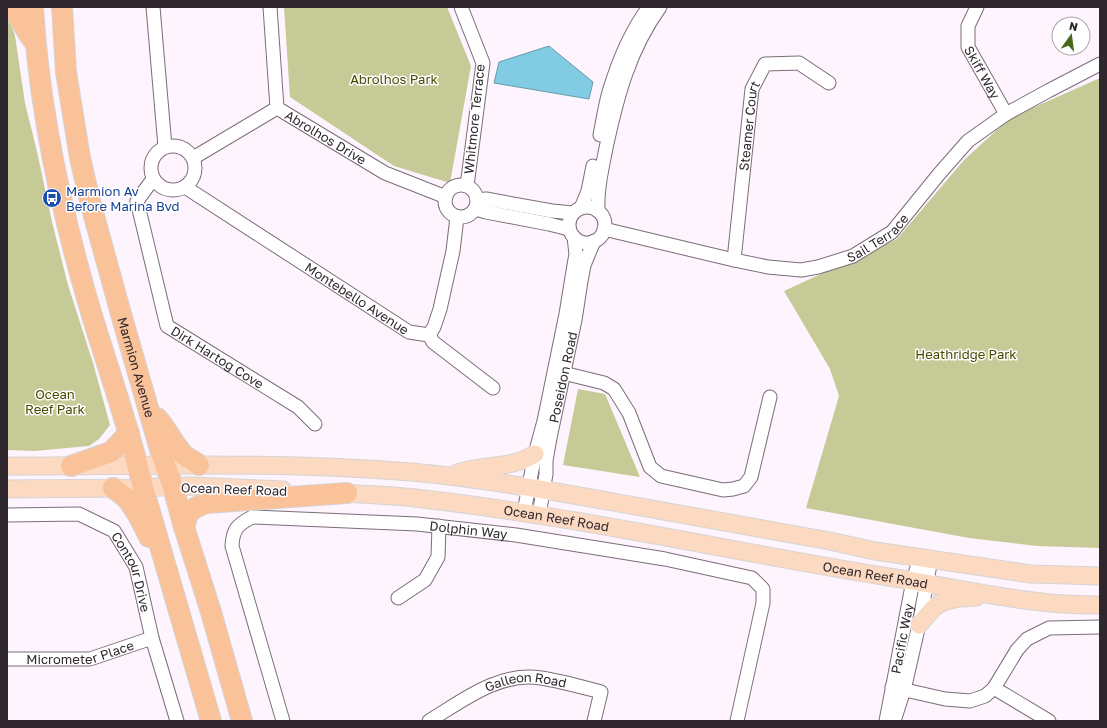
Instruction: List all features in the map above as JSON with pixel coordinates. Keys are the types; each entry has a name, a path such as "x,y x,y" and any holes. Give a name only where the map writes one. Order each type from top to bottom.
{"highway":[{"path":"12,7 27,34 35,42"},
{"name":"Marmion Avenue","path":"33,7 35,42 44,113 65,215 88,301 129,433 211,721"},
{"name":"Marmion Avenue","path":"60,10 66,72 80,158 90,205 120,314 211,612 242,721"},
{"path":"150,411 161,423 184,455 199,465"},
{"path":"71,466 111,452 129,433"},
{"path":"113,488 125,497 142,522 155,555 172,624 190,651"},
{"path":"184,527 188,514 207,503 347,494"}],"main road":[{"path":"445,476 480,468 511,464 535,454"},
{"name":"Ocean Reef Road","path":"7,466 307,466 445,476 536,488 830,541 875,551 1031,574 1100,576"},
{"name":"Ocean Reef Road","path":"7,489 199,487 421,499 532,514 828,568 1022,600 1100,605"},
{"path":"919,625 935,607 940,604 960,598 998,595"}],"street":[{"path":"153,7 165,147"},
{"name":"Abrolhos Drive","path":"270,7 277,108 385,173 446,197"},
{"name":"Whitmore Terrace","path":"461,7 483,63 467,186"},
{"path":"572,233 570,219 577,211 588,191 609,93 615,72 644,12 660,7"},
{"name":"Skiff Way","path":"977,7 968,26 968,47 1006,114"},
{"path":"598,211 599,184 616,104 624,75 632,56 644,12"},
{"name":"Steamer Court","path":"734,260 752,89 765,64 799,63 829,83"},
{"name":"Sail Terrace","path":"604,229 768,267 801,270 818,267 853,256 892,232 968,141 1006,114 1100,64"},
{"path":"193,158 277,108"},
{"path":"165,147 180,147 187,151 193,158 195,173 192,180 185,187 178,190 162,188 156,183 150,172 154,156 159,150 165,147"},
{"name":"Dirk Hartog Cove","path":"153,179 137,201 167,326 298,407 315,424"},
{"path":"446,197 445,204 447,210 451,215 457,217 467,217 477,205 486,199 552,211 577,211 590,207 598,211 603,219 604,229 600,236 594,241 584,242 580,241 572,233 549,224 486,212 477,205 476,195 473,190 467,186 461,185 454,187 449,190 446,197"},
{"name":"Montebello Avenue","path":"185,187 409,332 429,335"},
{"path":"457,217 453,251 440,309 434,327 429,335 433,342 493,388"},
{"name":"Poseidon Road","path":"536,488 546,474 546,461 566,314 576,254 572,233"},
{"name":"Poseidon Road","path":"532,514 536,488 535,454 575,320 584,265 594,241"},
{"path":"559,372 604,383 614,389 629,413 650,467 661,476 723,490 744,486 751,477 770,397"},
{"name":"Contour Drive","path":"7,515 79,514 114,531 136,567 152,638 177,721"},
{"name":"Dolphin Way","path":"283,721 232,546 233,534 241,523 252,517 439,526 516,534 649,556 752,578 763,589 763,603 737,721"},
{"path":"398,598 425,580 438,557 439,526"},
{"name":"Pacific Way","path":"894,721 898,689 925,558"},
{"name":"Pacific Way","path":"886,721 919,625 920,582"},
{"path":"898,689 944,699 970,701 985,696 994,688 1017,650 1027,639 1049,628 1100,627"},
{"name":"Micrometer Place","path":"7,659 90,659 152,638"},
{"name":"Galleon Road","path":"429,721 481,689 505,680 521,677 540,677 601,692 594,721"},
{"path":"994,688 1049,721"}],"green space":[{"name":"Abrolhos Park","path":"284,7 447,7 471,66 450,183 394,166 290,97"},
{"name":"Ocean Reef Park","path":"7,18 10,21 15,36 25,103 52,222 68,285 93,363 110,425 99,439 89,446 35,451 7,450"},
{"name":"Heathridge Park","path":"1100,78 1100,548 1037,546 969,538 806,508 839,396 830,369 784,291 897,239 964,160 1010,118"},
{"path":"578,389 605,394 640,477 563,465"}],"water":[{"path":"549,46 593,82 589,99 494,83 499,62"}],"place":[{"name":"Marmion Av Before Marina Bvd","path":"52,198"}]}
